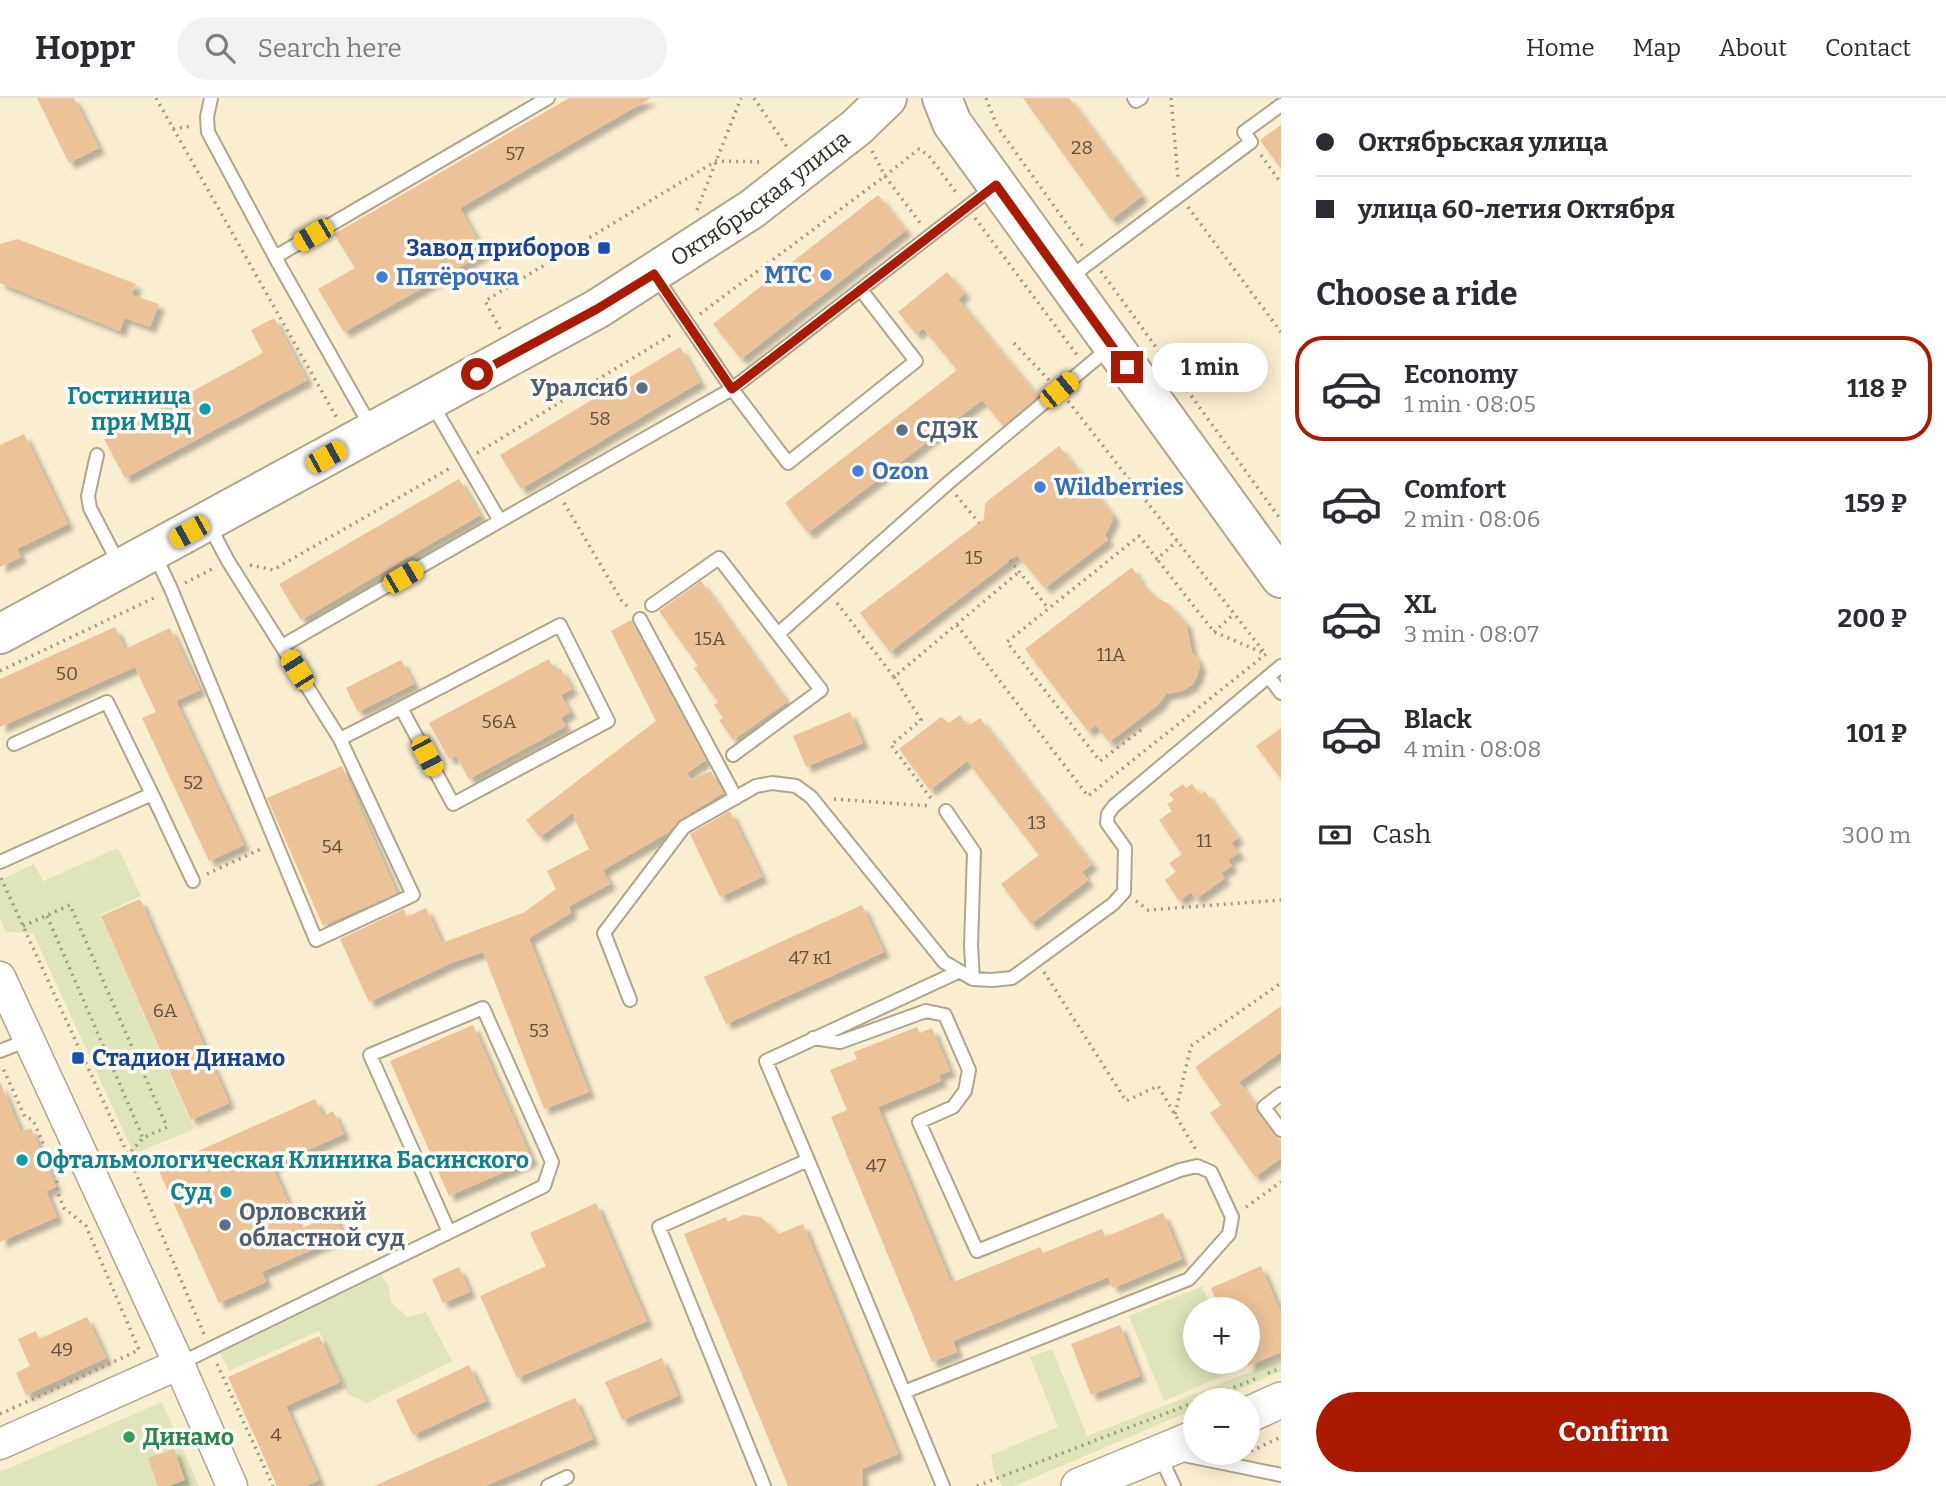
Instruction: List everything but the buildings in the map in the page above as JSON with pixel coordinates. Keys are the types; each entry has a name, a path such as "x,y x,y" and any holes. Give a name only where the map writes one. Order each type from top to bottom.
{"main road":[{"name":"Октябрьская улица","path":"0,634 207,522 356,426 430,401 597,309 752,209 857,127 887,98"},
{"path":"942,98 982,196 1079,270 1099,356 1281,578"},
{"path":"1260,1410 1281,1400"},
{"path":"1079,1486 1173,1447"}],"street":[{"path":"0,978 232,1486"},
{"path":"0,1444 178,1364"}],"lane":[{"path":"211,98 207,117 208,132 275,257 356,426"},
{"path":"275,257 548,98"},
{"path":"1134,98 1136,101 1141,98"},
{"path":"1079,270 1251,142 1244,132 1281,105"},
{"path":"282,646 732,389 982,196"},
{"path":"654,274 732,389 788,463 916,361 861,290"},
{"path":"779,633 947,484 1099,356"},
{"path":"430,401 500,521"},
{"path":"97,455 88,496 90,508 137,560 171,589 316,940 413,894 340,739 207,522"},
{"path":"652,605 719,558 821,690 733,755"},
{"path":"640,619 736,798"},
{"path":"340,739 560,625 608,721 453,804 401,708"},
{"path":"630,1000 604,933 684,827 756,786 772,783 796,786 811,797 944,962 972,979 1012,978 1113,904 1124,892 1125,848 1107,823 1108,814 1114,806 1276,671 1281,694"},
{"path":"14,744 107,702 192,881"},
{"path":"0,862 152,794"},
{"path":"946,811 974,852 972,979"},
{"path":"943,1486 766,1061 958,972"},
{"path":"178,1364 544,1186 552,1162 483,1008 370,1055 449,1232"},
{"path":"813,1038 840,1042 926,1011 945,1015 969,1070 965,1091 953,1107 919,1122 977,1251 1196,1166 1211,1172 1232,1217 1229,1234 1189,1279 904,1392"},
{"path":"0,1051 27,1040"},
{"path":"1281,1094 1264,1107 1281,1129"},
{"path":"764,1486 659,1227 808,1160"},
{"path":"1174,1486 1173,1447 1281,1475"},
{"path":"548,1486 568,1477"}],"path":[{"path":"156,98 356,426"},
{"path":"695,215 741,98"},
{"path":"754,98 788,149"},
{"path":"986,98 997,126 1079,270 1281,520"},
{"path":"1171,98 1179,194 1281,332"},
{"path":"1251,142 1281,183"},
{"path":"871,149 885,176 930,235"},
{"path":"885,176 919,149 982,196 1099,356"},
{"path":"500,329 485,302 716,161 770,163"},
{"path":"1014,343 1059,390 1266,654 1276,671"},
{"path":"947,484 979,523"},
{"path":"556,489 622,601 640,619"},
{"path":"1141,730 1100,761 1007,642 1139,536 1214,632 1266,654"},
{"path":"1157,559 1177,541"},
{"path":"1010,561 1048,608"},
{"path":"894,677 1019,572"},
{"path":"811,797 937,807 891,745 921,720 894,677 828,590"},
{"path":"1214,632 1234,614"},
{"path":"957,625 1088,796 1266,654"},
{"path":"192,881 276,842"},
{"path":"0,877 128,1155 210,1349 273,1486"},
{"path":"1124,892 1148,910 1281,900"},
{"path":"23,926 70,905 167,1127 144,1138 128,1155"},
{"path":"47,916 144,1138"},
{"path":"1037,960 1126,1101 1158,1086 1196,1151 1196,1166"},
{"path":"1175,1114 1191,1046 1281,983"},
{"path":"0,1061 25,1117 33,1120 57,1176 57,1191 64,1208 86,1226 139,1350 0,1414"},
{"path":"1232,1217 1281,1182"},
{"path":"1231,1388 1281,1368"},
{"path":"977,1486 1183,1407"}],"green space":[{"path":"118,848 141,896 100,915 194,1129 134,1154 33,933 6,932 0,919 0,880 34,864 43,881"},
{"path":"381,1275 389,1287 391,1302 407,1317 426,1312 452,1361 367,1403 348,1394 319,1331 229,1371 220,1353"},
{"path":"1202,1286 1207,1297 1183,1297 1183,1374 1228,1374 1195,1388 1183,1388 1183,1393 1164,1401 1129,1316"},
{"path":"1052,1349 1087,1436 1183,1398 1183,1414 1014,1486 1003,1486 994,1472 991,1455 1058,1427 1030,1357"},
{"path":"1281,1360 1281,1371 1243,1388 1210,1388 1245,1374 1260,1374 1260,1368"},
{"name":"Динамо","path":"162,1402 199,1486 0,1486 0,1472"}],"place":[{"name":"Завод приборов","path":"604,248"},
{"name":"МТС","path":"826,275"},
{"name":"Пятёрочка","path":"382,277"},
{"name":"Уралсиб","path":"642,388"},
{"name":"Гостиница при МВД","path":"205,409"},
{"name":"СДЭК","path":"902,430"},
{"name":"Ozon","path":"858,471"},
{"name":"Wildberries","path":"1040,487"},
{"name":"Стадион Динамо","path":"78,1058"},
{"name":"Офтальмологическая Клиника Басинского","path":"22,1160"},
{"name":"Суд","path":"226,1192"},
{"name":"Орловский областной суд","path":"225,1225"},
{"name":"Динамо","path":"129,1437"}],"route":[{"path":"477,374 597,309 654,274 732,389 996,185 1127,367"}]}
